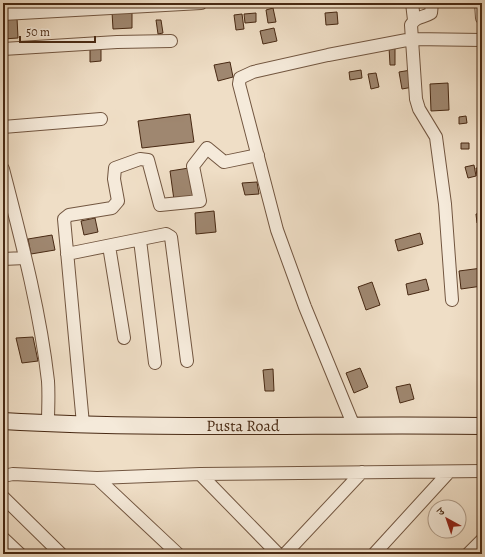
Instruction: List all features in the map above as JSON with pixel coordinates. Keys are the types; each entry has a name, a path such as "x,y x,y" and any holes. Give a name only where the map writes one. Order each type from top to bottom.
{"street":[{"path":"3,14 202,3"},
{"path":"412,3 414,20"},
{"path":"432,3 431,13 426,17 418,17 411,25 418,109 433,130 436,137 445,204 452,300"},
{"path":"481,3 482,18"},
{"path":"353,424 305,308 277,230 240,84 240,78 253,72 328,55 412,39 482,40"},
{"path":"3,49 117,42 172,41"},
{"path":"3,127 101,119"},
{"path":"83,424 64,219 69,215 112,208 116,205 118,201 113,173 115,168 119,165 140,159 148,160 160,205 200,201 194,166 207,148 224,162 258,155"},
{"path":"3,169 25,258 40,328 48,382 48,423"},
{"path":"67,254 166,234 171,237 173,241 188,361"},
{"path":"140,240 155,363"},
{"path":"109,246 124,338"},
{"path":"3,259 25,258"},
{"name":"Pusta Road","path":"3,421 218,426 353,424 482,426"},
{"path":"285,554 362,472"},
{"path":"374,554 449,472"},
{"path":"3,476 13,474 97,478 200,474 482,472"},
{"path":"200,474 278,554"},
{"path":"97,478 178,554"},
{"path":"3,497 61,554"},
{"path":"3,538 20,554"},
{"path":"468,554 482,540"}],"building":[{"path":"273,8 276,22 268,23 266,10"},
{"path":"132,11 132,28 113,29 112,12"},
{"path":"337,12 338,24 326,25 325,13"},
{"path":"256,13 256,22 245,23 244,14"},
{"path":"242,14 244,29 236,30 234,15"},
{"path":"17,18 18,38 3,39 3,19"},
{"path":"156,20 161,20 163,33 158,34"},
{"path":"274,28 277,41 263,44 260,31"},
{"path":"90,46 101,46 101,61 90,62"},
{"path":"389,47 395,47 395,65 390,65"},
{"path":"230,62 233,77 218,81 214,65"},
{"path":"361,70 362,78 350,80 349,72"},
{"path":"411,70 413,87 402,89 399,72"},
{"path":"376,73 379,87 371,89 368,74"},
{"path":"448,83 449,110 431,111 430,84"},
{"path":"190,114 194,142 142,148 138,121"},
{"path":"466,116 467,123 459,124 459,117"},
{"path":"461,143 469,143 469,149 461,149"},
{"path":"474,165 476,176 468,178 465,167"},
{"path":"189,168 194,197 174,200 170,171"},
{"path":"476,168 482,168 482,176 477,176"},
{"path":"257,182 259,194 245,195 242,183"},
{"path":"214,211 216,232 196,234 195,213"},
{"path":"482,213 482,223 477,223 476,214"},
{"path":"95,218 98,232 84,235 81,221"},
{"path":"420,233 423,244 398,251 395,240"},
{"path":"52,235 55,250 31,254 28,239"},
{"path":"482,268 482,286 461,289 459,271"},
{"path":"426,279 429,290 408,295 406,284"},
{"path":"372,282 380,305 366,310 358,287"},
{"path":"33,337 38,361 22,363 16,338"},
{"path":"360,368 368,387 354,393 346,373"},
{"path":"273,369 274,391 265,391 263,370"},
{"path":"410,384 414,399 400,403 396,387"}]}
